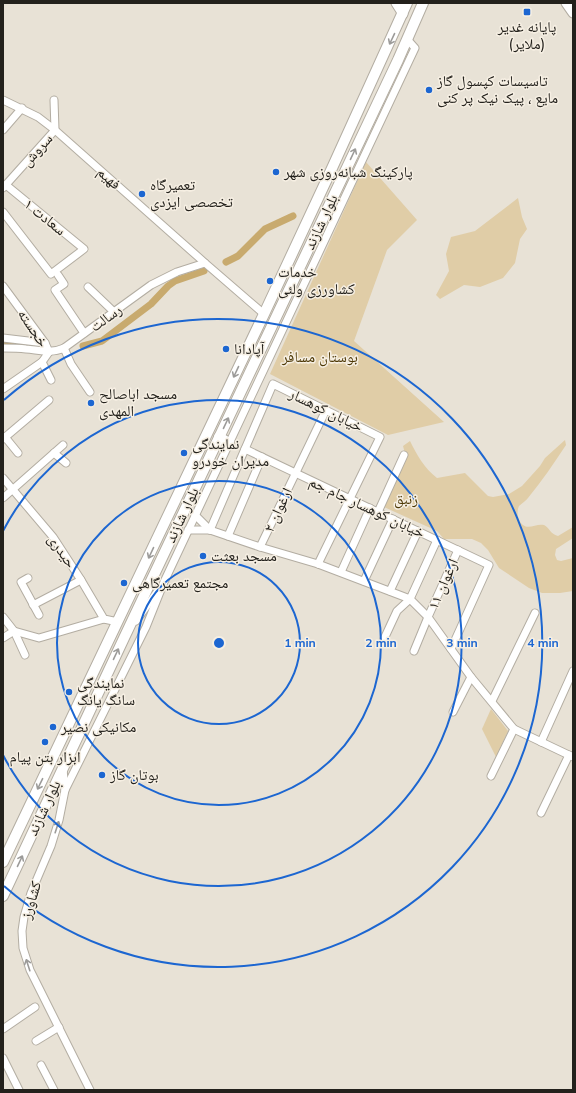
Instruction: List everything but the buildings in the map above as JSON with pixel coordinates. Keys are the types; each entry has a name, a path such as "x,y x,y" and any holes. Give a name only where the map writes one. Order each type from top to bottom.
{"highway":[{"name":"بلوار شازند","path":"3,862 264,314 408,3"},
{"name":"بلوار شازند","path":"3,896 423,3"},
{"path":"366,127 374,133"},
{"path":"219,437 229,442"}],"main road":[{"path":"396,3 403,14"},
{"path":"566,3 573,7"},
{"path":"566,3 573,13"}],"street":[{"path":"65,790 146,627 164,582 188,530 415,48 407,39"},
{"name":"فهیم","path":"3,100 38,117 55,130 264,314"},
{"path":"54,100 55,130"},
{"path":"3,130 22,108"},
{"name":"سروش","path":"4,187 55,130"},
{"name":"سعادت ۱","path":"4,187 84,249 54,274"},
{"path":"3,212 64,284 55,290 84,333"},
{"name":"رسالت","path":"3,348 25,348 49,352 64,348 151,285 177,272 205,263"},
{"name":"خجسته","path":"3,286 45,343 49,352"},
{"path":"88,287 114,312"},
{"path":"3,338 45,343"},
{"path":"64,348 79,378 90,392"},
{"path":"3,389 42,362 49,352"},
{"path":"42,362 51,380"},
{"name":"خیابان کوهسار","path":"245,449 273,384 380,437 350,499"},
{"path":"18,454 4,438 49,400"},
{"name":"ارغوان ۲","path":"260,548 326,410"},
{"path":"3,498 63,445"},
{"path":"210,530 245,449"},
{"name":"خیابان کوهسار جام جم","path":"245,449 489,565 451,649"},
{"path":"54,453 66,463"},
{"path":"378,512 404,455"},
{"path":"228,536 262,457"},
{"name":"حیدری","path":"3,478 53,537 104,619"},
{"path":"318,564 350,499"},
{"path":"341,572 370,508"},
{"path":"196,515 210,530"},
{"path":"364,581 393,519"},
{"path":"188,530 210,530 260,548 318,564 410,599 428,617 471,677 514,729 571,756 541,813"},
{"path":"390,591 418,531"},
{"path":"384,639 397,611 410,599 437,540"},
{"name":"ارغوان ۱۱","path":"414,652 458,550"},
{"path":"28,578 21,582 39,615"},
{"path":"33,605 81,580"},
{"path":"124,638 164,582"},
{"path":"492,701 535,613"},
{"path":"3,617 14,631 25,655"},
{"path":"3,638 14,631 39,638 104,619 118,622"},
{"path":"541,742 573,671"},
{"path":"453,712 471,677"},
{"path":"491,776 514,729"},
{"name":"کشاورز","path":"63,768 65,790 59,820 51,846 31,893 24,917 22,931 23,948 30,970 90,1090"},
{"path":"3,1029 35,1007"},
{"path":"36,1041 59,1027"},
{"path":"3,1058 19,1090"},
{"path":"41,1066 54,1090"}],"green space":[{"name":"بوستان مسافر","path":"366,162 417,220 387,250 354,341 444,422 388,435 270,374"},
{"path":"518,198 522,217 527,229 520,239 515,263 503,278 480,287 464,285 440,299 436,295 449,271 446,254 451,237 475,231"},
{"name":"زنبق","path":"565,440 566,445 533,492 519,506 518,514 523,525 530,527 544,525 553,534 558,536 573,527 573,538 556,549 555,555 557,560 561,561 573,558 573,591 542,593 529,588 499,568 488,550 481,543 472,539 444,539 437,531 384,507 406,457 403,446 410,441 425,466 437,478 465,473 488,496 493,497 509,494 522,486 540,466 545,458"},
{"path":"491,709 508,731 496,757 482,729"}],"waterway":[{"path":"226,262 238,256 265,229 293,216"},
{"path":"83,346 102,341 151,304 168,286 175,281 204,271"},
{"path":"3,343 15,343 42,348"}],"place":[{"name":"پایانه غدیر (ملایر)","path":"527,12"},
{"name":"تاسیسات کپسول گاز مایع ، پیک نیک پر کنی","path":"429,90"},
{"name":"پارکینگ شبانه‌روزی شهر","path":"276,172"},
{"name":"تعمیرگاه تخصصی ایزدی","path":"142,194"},
{"name":"خدمات کشاورزی ولئی","path":"270,281"},
{"name":"آپادانا","path":"226,349"},
{"name":"مسجد اباصالح المهدی","path":"91,403"},
{"name":"نمایندگی مدیران خودرو","path":"184,453"},
{"name":"مسجد بعثت","path":"203,556"},
{"name":"مجتمع تعمیرگاهی","path":"124,583"},
{"name":"نمایندگی سانگ یانگ","path":"69,692"},
{"name":"مکانیکی نصیر","path":"53,727"},
{"name":"ابزار بتن پیام","path":"45,742"},
{"name":"بوتان گاز","path":"102,775"}]}
